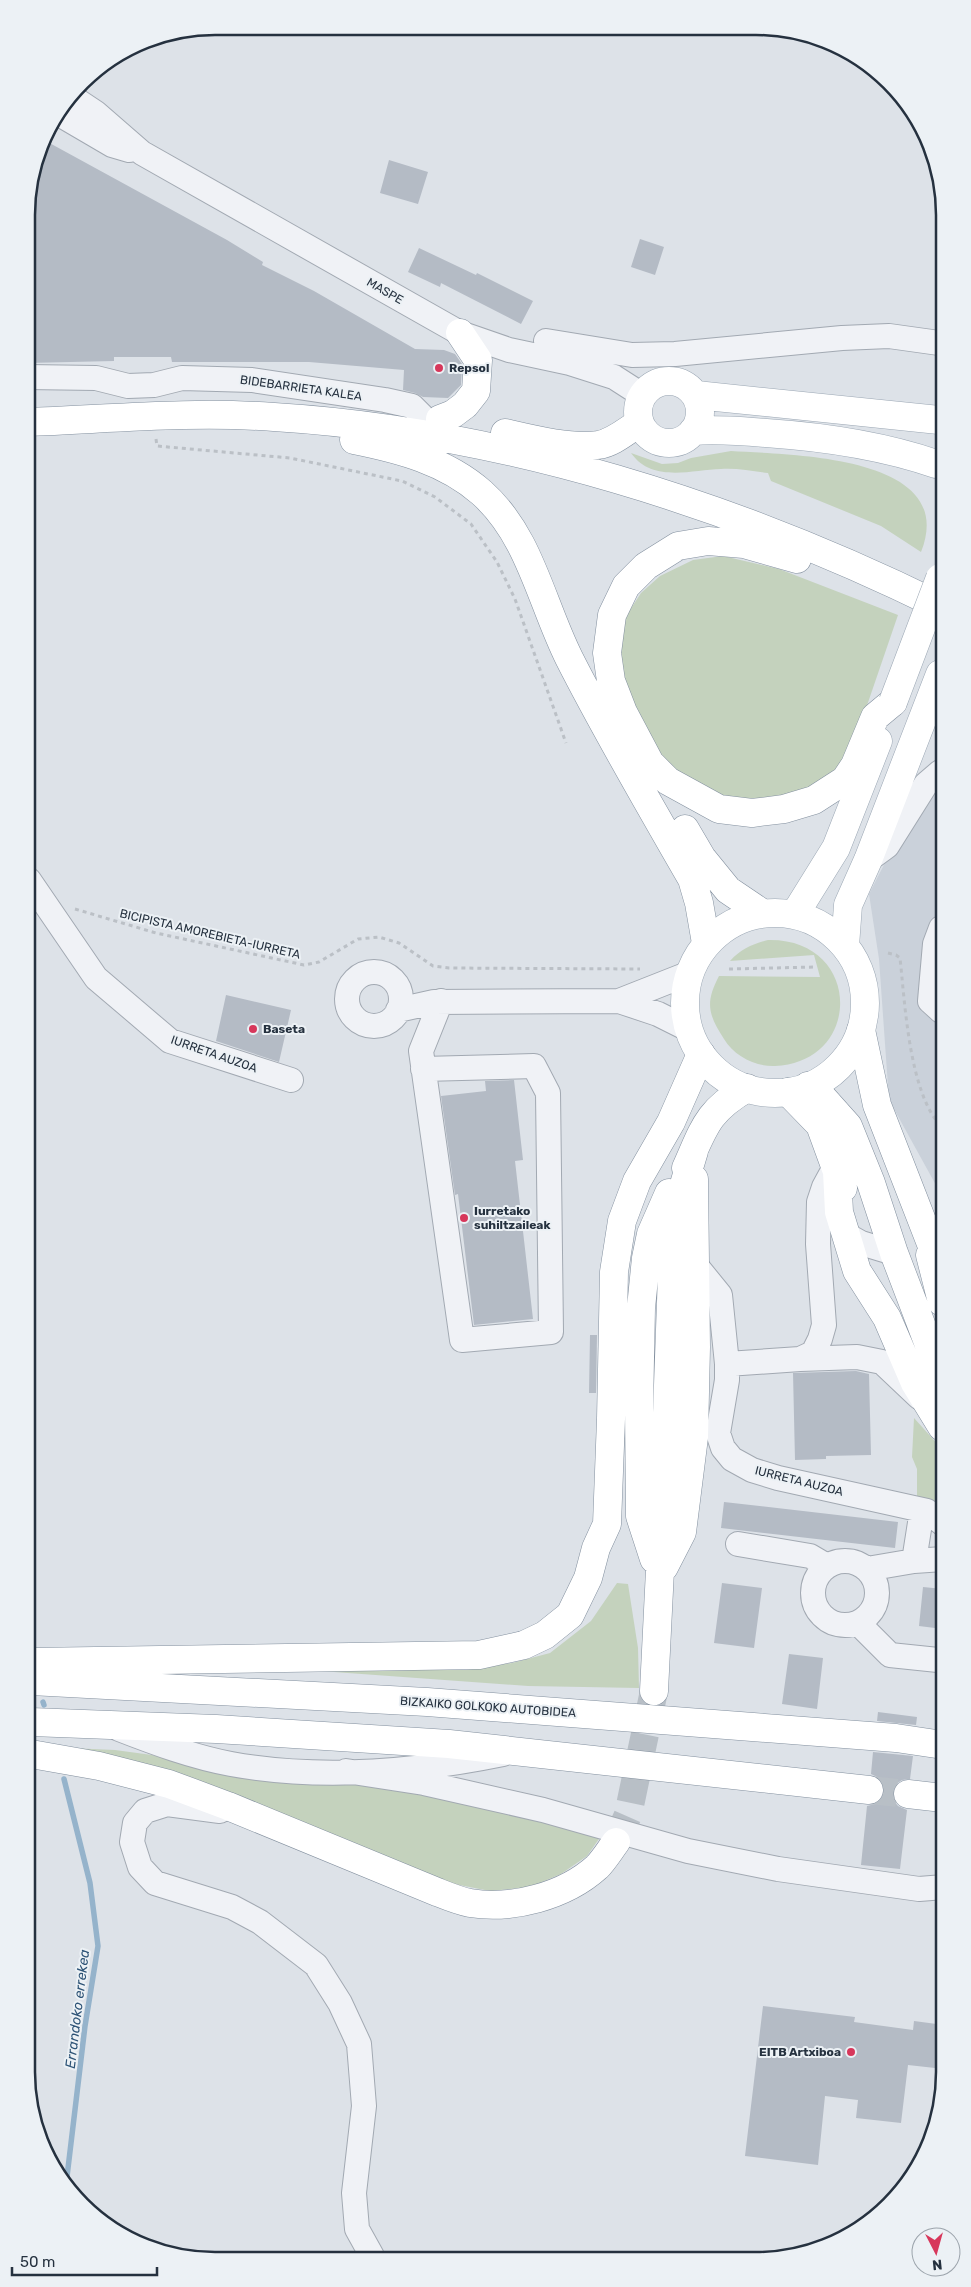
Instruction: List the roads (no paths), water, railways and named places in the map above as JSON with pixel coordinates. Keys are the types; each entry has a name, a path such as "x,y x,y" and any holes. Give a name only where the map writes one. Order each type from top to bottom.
{"main road":[{"path":"431,418 453,414 465,405 476,391 478,360 448,326"},
{"path":"696,396 700,414 693,431 678,442 659,442 651,438 639,424 637,414 642,395 656,383 674,381 682,384 696,396 936,420"},
{"path":"297,418 334,408 357,408 431,418 522,437 579,445 598,445 614,439 639,424"},
{"path":"35,422 240,415 297,418 406,430 489,446 584,471 735,517 882,577 936,604"},
{"path":"134,418 153,422 333,436 384,446 427,459 458,475 481,492 505,518 526,554 568,657 692,879 699,902 706,943"},
{"path":"693,431 717,429 801,435 874,445 936,461"},
{"path":"762,913 728,890 702,858 650,764 620,704 611,681 607,653 612,615 626,586 646,566 678,546 708,541 744,544 794,558 936,620"},
{"path":"796,914 836,848 936,589"},
{"path":"845,946 848,905 868,860 936,684"},
{"path":"650,764 668,781 719,810 752,813 784,809 814,800 845,780 855,765 875,717 893,702"},
{"path":"762,913 796,914 823,926 845,946 860,972 864,991 865,1001 861,1030 849,1054 831,1073 798,1089 767,1092 747,1088 729,1081 714,1069 701,1054 688,1029 684,1000 695,960 706,943 722,929 741,919 762,913"},
{"path":"861,1030 877,1105 914,1202 933,1231 936,1245"},
{"path":"35,1662 479,1655 524,1645 545,1635 570,1615 588,1578 601,1536 600,1299 609,1226 617,1200 634,1166 675,1101 688,1085 701,1054"},
{"path":"654,1690 674,1218 694,1151 709,1118 727,1100 747,1088"},
{"path":"798,1089 820,1125 836,1168 853,1239 871,1292 887,1318 903,1358 934,1402"},
{"path":"798,1089 823,1098 848,1126 871,1183 894,1253 936,1363"},
{"path":"659,1577 682,1532 694,1437 694,1151"},
{"path":"933,1231 936,1255"},
{"path":"894,1253 917,1283 936,1329"},
{"path":"894,1253 892,1270 900,1308 928,1378 934,1402"},
{"name":"BIZKAIKO GOLKOKO AUTOBIDEA","path":"35,1681 427,1702 896,1738 936,1744"},
{"path":"35,1722 216,1729 450,1744 869,1790"},
{"path":"35,1755 98,1766 169,1784 259,1818 436,1892 471,1903 509,1903 536,1900 571,1886 598,1866 616,1842"},
{"path":"908,1794 936,1797"}],"street":[{"name":"MASPE","path":"77,100 96,113 142,153 448,326 509,350 570,363 614,377 642,395"},
{"name":"MASPE","path":"64,117 112,145 142,153"},
{"path":"448,326 632,355 675,354 842,338 889,336 936,343"},
{"name":"BIDEBARRIETA KALEA","path":"35,377 96,378 128,386 154,385 182,378 252,380 385,400 412,406 431,418"},
{"path":"868,860 887,846 926,784 936,775"},
{"name":"IURRETA AUZOA","path":"35,889 96,978 170,1041 291,1080"},
{"path":"936,941 930,1001 936,1006"},
{"path":"619,1001 690,973"},
{"path":"396,984 400,993 398,1010 387,1023 370,1026 354,1018 347,1003 350,986 364,974 382,974 396,984 443,1001"},
{"path":"398,1010 443,1001 477,985 518,986 543,1000 619,1001 658,1014 688,1029"},
{"path":"424,1069 534,1066 548,1093 551,1332 462,1340 421,1051 443,1001"},
{"path":"836,1168 824,1187 819,1202 818,1244 824,1325 827,1340 836,1352 849,1357"},
{"path":"853,1239 894,1253"},
{"name":"IURRETA AUZOA","path":"694,1263 720,1295 727,1380 718,1433 723,1448 732,1458 752,1470 778,1478 927,1511 936,1518"},
{"path":"800,1359 812,1353 820,1339 824,1325"},
{"path":"727,1364 849,1357 882,1362 934,1402"},
{"path":"914,1560 922,1510"},
{"path":"738,1544 810,1556 827,1566"},
{"path":"867,1569 914,1560 936,1559"},
{"path":"848,1561 858,1563 867,1569 874,1578 877,1588 874,1609 867,1618 847,1626 827,1621 814,1604 812,1593 814,1582 819,1573 827,1566 837,1562 848,1561"},
{"path":"858,1623 890,1655 936,1660"},
{"path":"108,1724 165,1747 231,1764 318,1773 459,1763 514,1752"},
{"path":"346,1771 424,1783 542,1810 688,1851 778,1869 919,1889 936,1888"},
{"path":"259,1818 194,1806 167,1804 145,1811 135,1823 132,1842 140,1867 154,1883 232,1907 260,1922 316,1965 340,2003 359,2044 364,2106 354,2194 357,2229 370,2252"}],"waterway":[{"name":"Errandoko errekea","path":"64,1779 90,1883 98,1946 85,2026 67,2175"}],"tunnel":[{"path":"616,1842 628,1815 654,1691"},
{"path":"869,1790 908,1794"}],"place":[{"name":"Repsol","path":"439,368"},
{"name":"Baseta","path":"253,1029"},
{"name":"Iurretako suhiltzaileak","path":"464,1218"},
{"name":"EITB Artxiboa","path":"851,2052"}]}
